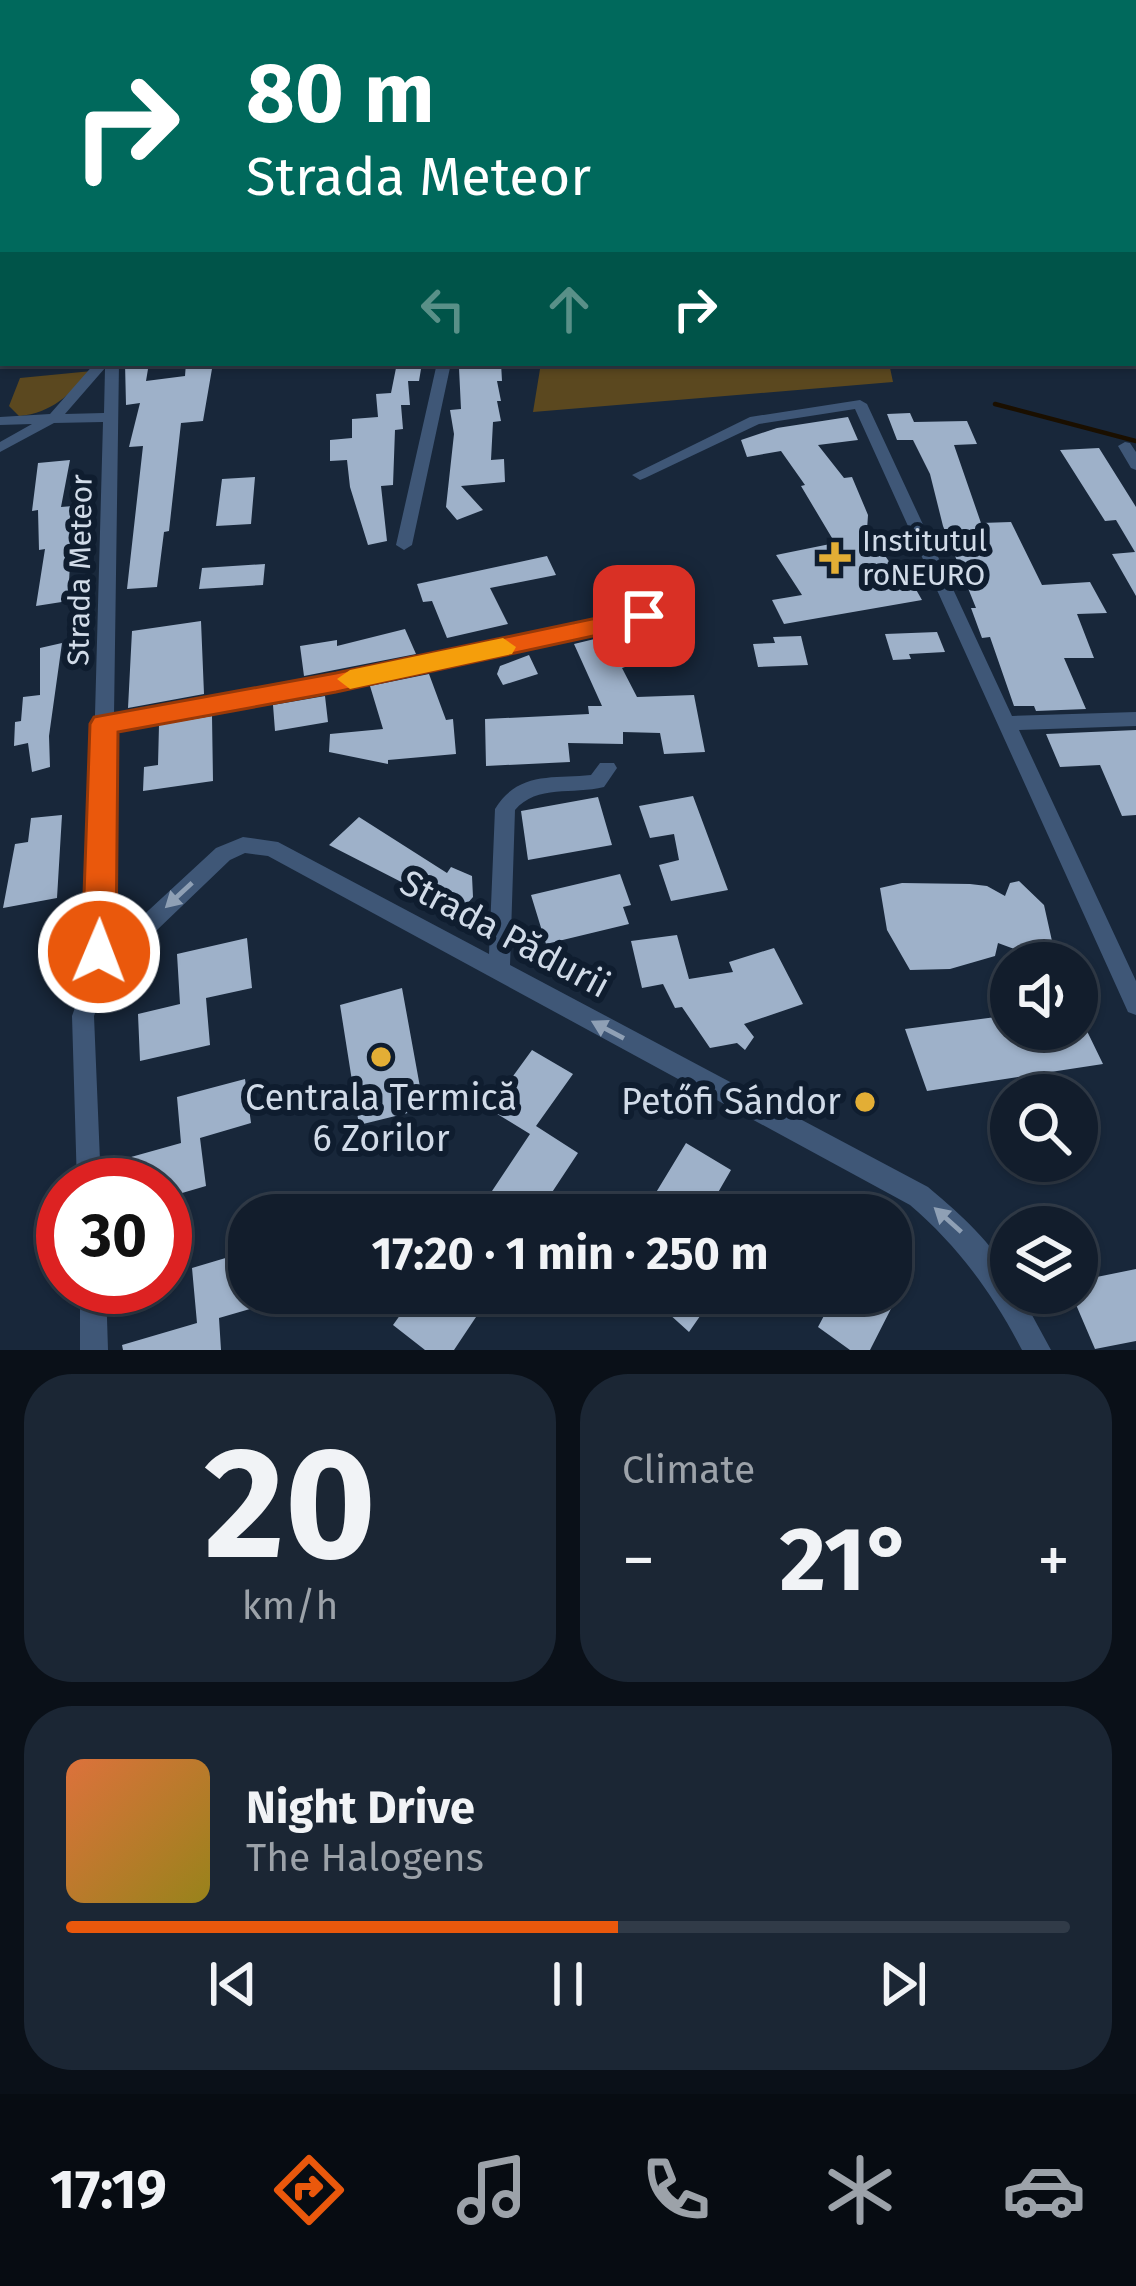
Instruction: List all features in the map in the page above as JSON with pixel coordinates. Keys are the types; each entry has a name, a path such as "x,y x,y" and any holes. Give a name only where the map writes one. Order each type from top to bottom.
{"street":[{"path":"0,448 55,417 99,366"},
{"name":"Strada Meteor","path":"99,971 112,366"},
{"path":"404,544 443,366"},
{"path":"640,475 755,420 790,411 860,404 1136,1005"},
{"path":"0,421 109,417"},
{"path":"1125,446 1136,465"},
{"path":"104,724 336,682 644,616"},
{"path":"1005,723 1136,719"},
{"path":"499,973 505,808 528,788 597,782 608,768"},
{"name":"Strada Pădurii","path":"99,971 224,854 253,843 271,848 919,1196 955,1226 988,1264 1037,1350"},
{"path":"88,1158 83,1016 99,971"},
{"path":"93,1314 94,1350"}],"shaded area":[{"path":"541,366 890,366 893,382 533,412"},
{"path":"92,371 42,411 19,416 9,406 20,378"}],"building":[{"path":"125,366 148,366 146,381 185,376 186,366 212,366 203,421 181,423 169,531 164,532 157,587 127,589 143,446 129,447 140,403 126,405"},
{"path":"396,366 422,366 419,381 408,381 410,405 401,405 403,429 395,430 393,485 381,486 387,541 368,545 347,460 330,461 330,440 352,438 352,419 378,417 376,394 391,393"},
{"path":"501,366 502,381 497,381 501,421 493,422 491,460 504,459 505,482 461,486 483,510 457,520 446,507 454,434 450,410 461,409 459,368"},
{"path":"910,413 914,422 967,421 977,444 954,445 981,523 1011,522 1042,585 1090,582 1107,613 1077,614 1094,658 1064,658 1086,709 1036,711 1034,706 1014,706 990,637 982,638 971,608 976,608 943,526 930,474 913,440 897,440 887,414"},
{"path":"848,417 858,440 818,445 844,478 852,477 868,515 867,530 922,600 784,624 772,600 802,595 776,555 835,543 781,451 747,457 741,440 777,428"},
{"path":"1099,448 1136,507 1136,596 1112,554 1135,552 1116,520 1105,521 1060,450"},
{"path":"70,460 61,507 73,506 68,601 36,606 45,549 39,550 38,510 32,511 38,463"},
{"path":"255,477 251,524 216,526 222,479"},
{"path":"547,556 556,575 490,588 508,624 447,638 432,601 423,602 417,584"},
{"path":"265,564 263,585 199,589 202,568"},
{"path":"201,621 204,694 128,708 132,631"},
{"path":"405,629 416,654 304,676 300,646 337,640 337,646"},
{"path":"937,632 945,652 893,660 885,634"},
{"path":"607,636 611,644 619,642 620,648 673,646 673,651 622,668 637,697 694,695 705,752 664,754 660,733 623,732 623,744 568,743 570,762 486,766 485,719 589,714 588,706 602,706 574,644"},
{"path":"801,636 808,665 758,667 753,644 775,643 773,637"},
{"path":"62,643 49,736 50,767 32,772 28,743 14,746 15,722 21,721 23,697 40,695 40,648"},
{"path":"529,655 538,674 503,685 497,674 500,666"},
{"path":"429,674 446,720 453,719 456,754 388,760 388,764 329,752 330,734 383,729 370,686"},
{"path":"325,696 328,722 275,731 273,705"},
{"path":"212,716 213,781 143,791 144,767 158,765 159,725"},
{"path":"1136,730 1136,815 1122,816 1100,765 1060,767 1046,734"},
{"path":"693,796 728,890 671,901 659,865 679,860 674,834 650,838 639,806"},
{"path":"598,797 612,845 528,860 521,811"},
{"path":"62,815 57,898 3,908 15,844 28,842 31,818"},
{"path":"359,817 447,873 451,867 472,876 473,897 460,912 329,845"},
{"path":"620,874 631,905 623,907 629,924 546,944 531,895"},
{"path":"1019,881 1044,905 1052,942 990,942 990,957 950,969 910,970 887,930 880,888 902,883 970,884 987,886 1005,896 1010,883"},
{"path":"677,935 689,979 733,972 729,962 774,948 803,1004 744,1024 754,1037 745,1050 737,1043 710,1048 682,1007 675,1008 663,984 642,988 631,941"},
{"path":"247,938 252,988 206,998 210,1045 140,1061 138,1014 180,1004 177,954"},
{"name":"Centrala Termică 6 Zorilor","path":"402,988 424,1109 359,1125 340,1005"},
{"path":"990,1018 990,1050 1096,1050 1103,1064 1038,1074 990,1074 990,1081 927,1091 905,1029"},
{"path":"532,1050 573,1074 536,1126 578,1153 551,1194 490,1194 530,1134 489,1109"},
{"path":"245,1079 251,1123 200,1138 206,1186 192,1190 192,1158 131,1158 181,1143 177,1097"},
{"path":"686,1143 731,1170 717,1194 655,1194"},
{"path":"228,1257 228,1314 233,1314 219,1318 221,1350 123,1350 122,1345 197,1323 192,1268"},
{"path":"1136,1269 1136,1341 1095,1349 1080,1314 1098,1314 1098,1277"},
{"path":"401,1314 478,1314 454,1350 425,1350 393,1325"},
{"path":"669,1314 701,1314 689,1332"},
{"path":"825,1314 888,1314 870,1350 850,1350 818,1327"}],"waterway":[{"path":"995,404 1136,441"}],"slow traffic":[{"path":"350,679 503,647"}],"place":[{"name":"Institutul roNEURO","path":"835,558"},
{"name":"Centrala Termică 6 Zorilor","path":"381,1057"},
{"name":"Petőfi Sándor","path":"865,1102"}],"route":[{"path":"99,952 104,724 336,682 644,616"}]}
